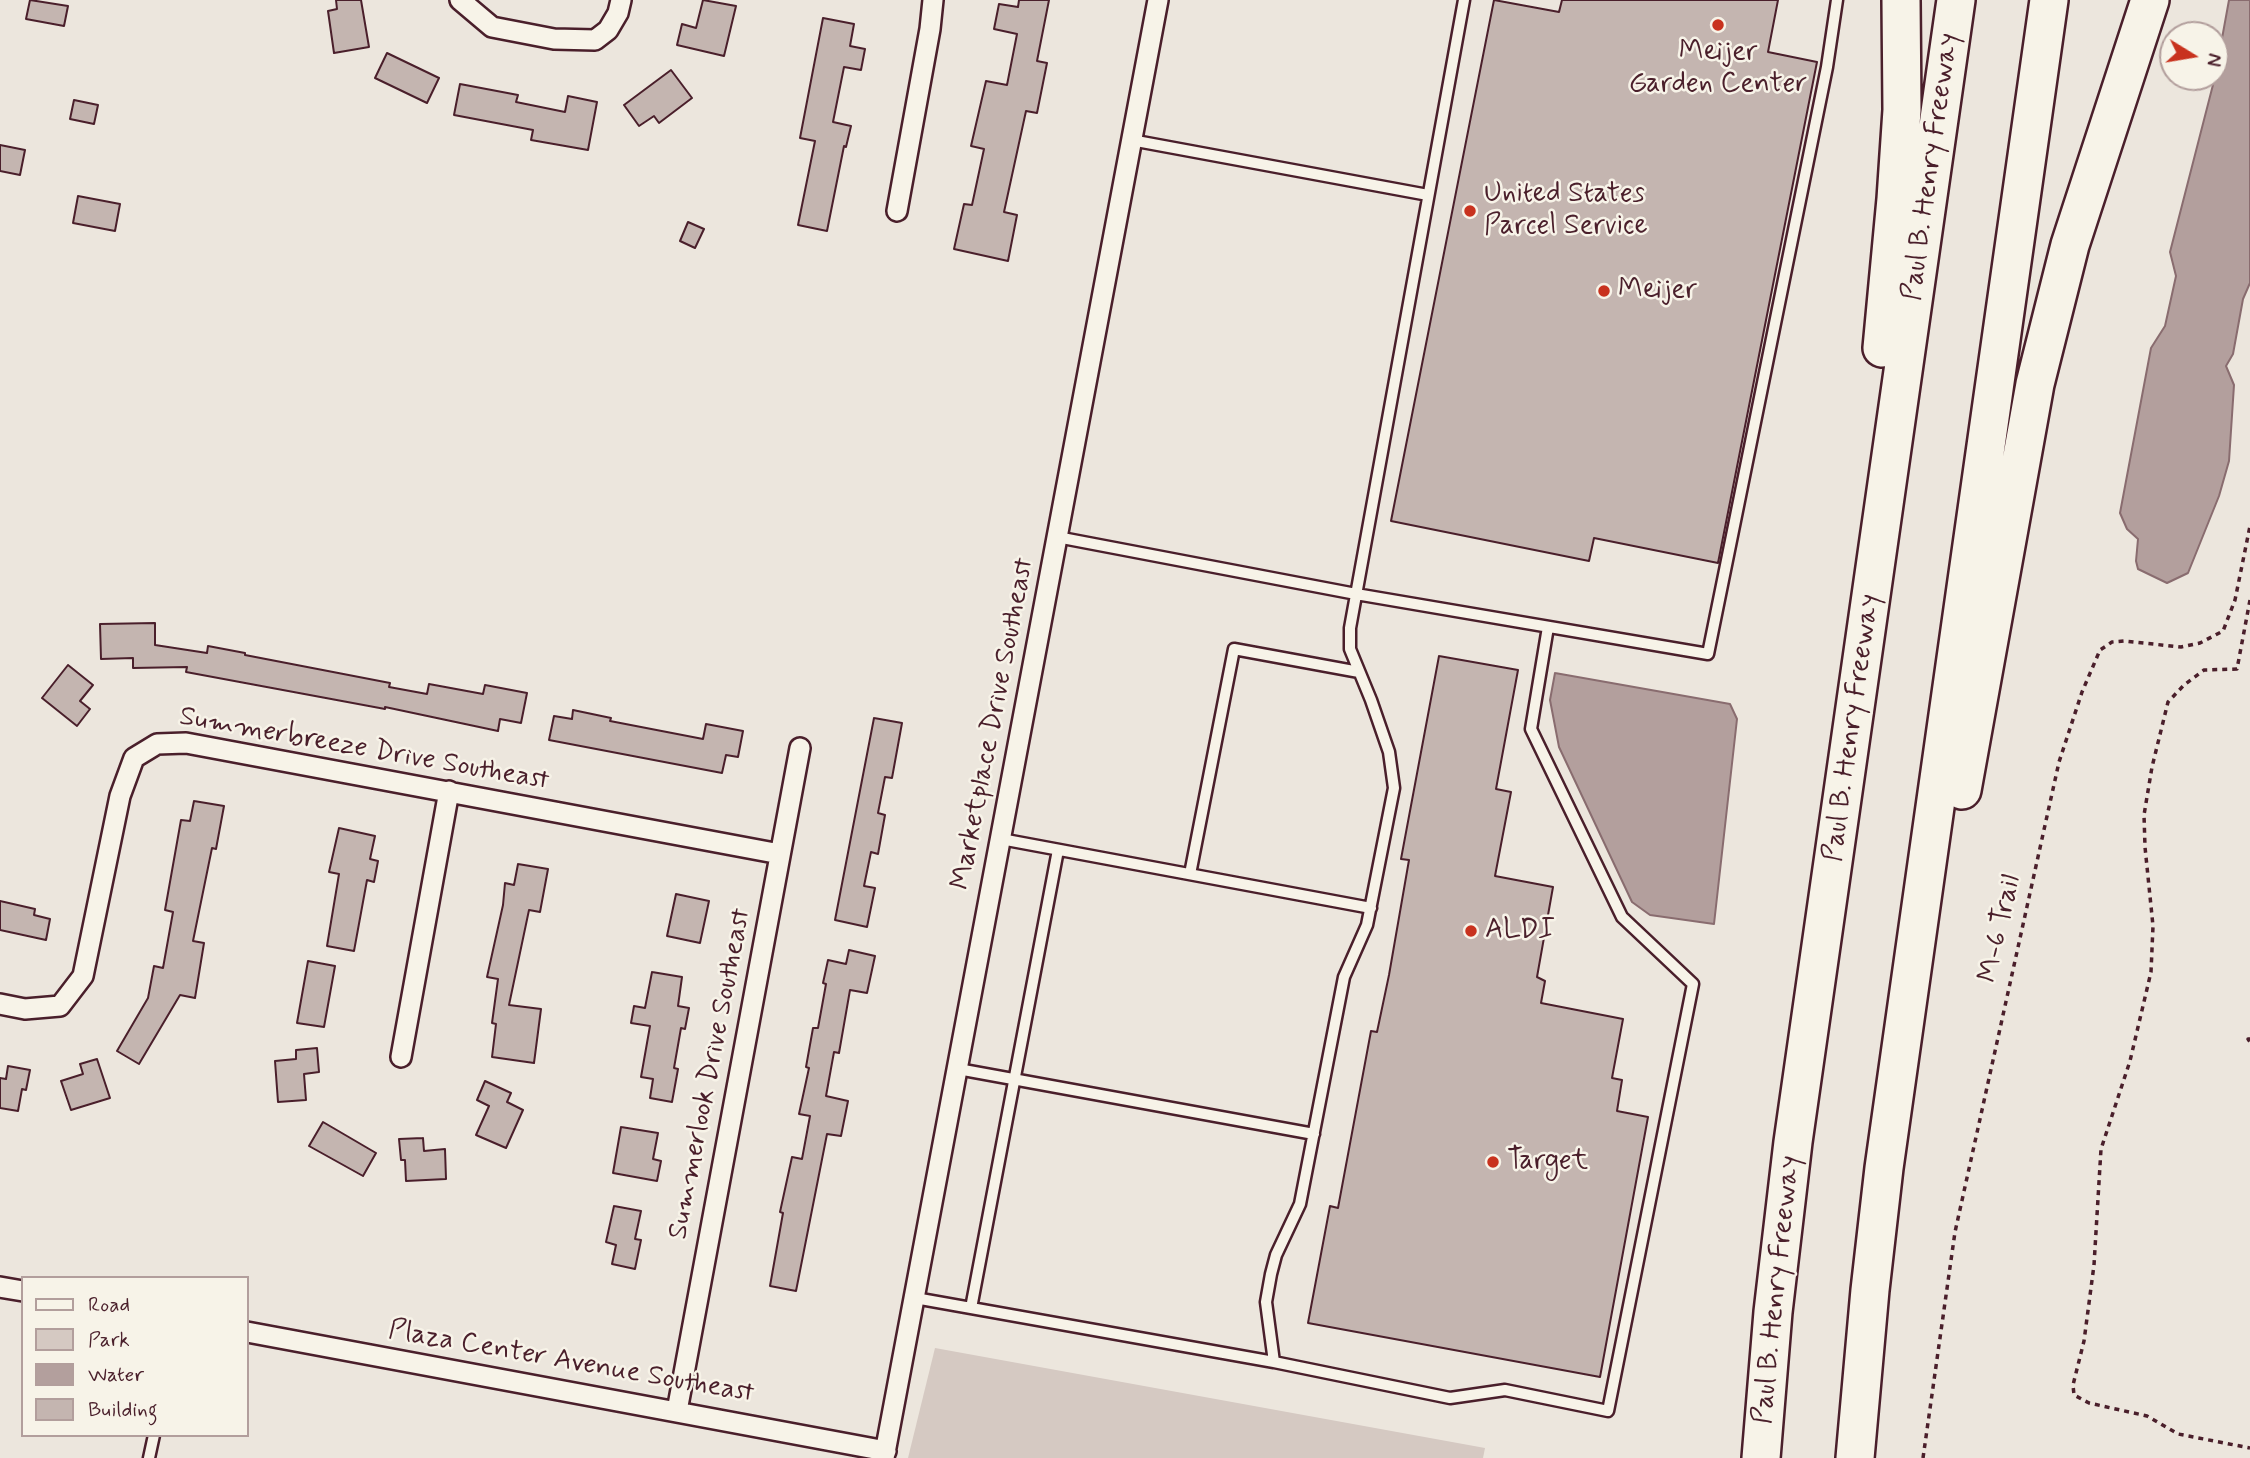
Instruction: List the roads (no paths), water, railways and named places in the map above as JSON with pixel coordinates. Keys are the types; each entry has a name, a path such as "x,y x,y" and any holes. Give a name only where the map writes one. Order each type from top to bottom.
{"highway":[{"path":"1793,1142 1807,966 1889,278 1902,110 1901,0"},
{"name":"Paul B. Henry Freeway","path":"1761,1458 1773,1312 1793,1142 1956,0"},
{"path":"1855,1458 1884,1168 2049,0"},
{"path":"1884,1168 1915,1041 2035,384 2070,245 2150,0"}],"street":[{"path":"460,0 492,27 554,39 595,40 608,30 618,13 621,0"},
{"path":"897,211 933,0"},
{"name":"Marketplace Drive Southeast","path":"885,1454 1157,0"},
{"name":"Summerbreeze Drive Southeast","path":"0,1004 25,1009 60,1006 83,976 120,796 134,758 157,744 186,743 780,854"},
{"name":"Summerlook Drive Southeast","path":"677,1411 800,748"},
{"path":"401,1057 449,791"},
{"path":"0,1287 21,1291"},
{"name":"Plaza Center Avenue Southeast","path":"248,1332 677,1411 885,1454"}],"lane":[{"path":"1274,1362 1266,1302 1268,1288 1276,1255 1300,1204 1344,977 1367,925 1394,788 1389,752 1350,649 1350,628 1464,0"},
{"path":"1057,537 1356,594 1708,654 1825,81 1837,0"},
{"path":"1131,140 1428,195"},
{"path":"915,1298 1274,1362 1450,1398 1505,1390 1608,1411 1693,984 1622,917 1531,729 1548,627"},
{"path":"1190,874 1234,649 1359,672"},
{"path":"1001,839 1371,908"},
{"path":"971,1308 1058,850"},
{"path":"958,1069 1314,1134"},
{"path":"149,1458 154,1437"}],"water":[{"path":"2229,0 2250,0 2250,283 2243,299 2233,354 2226,366 2234,385 2229,461 2219,496 2188,573 2167,583 2138,569 2138,539 2127,529 2120,513 2151,348 2165,326 2176,276 2170,252 2211,91 2229,91 2229,21 2225,21"},
{"path":"1555,673 1730,704 1737,719 1714,924 1650,915 1632,902 1559,747 1550,700"}],"place":[{"name":"Meijer Garden Center","path":"1718,25"},
{"name":"United States Parcel Service","path":"1470,211"},
{"name":"Meijer","path":"1604,291"},
{"name":"ALDI","path":"1471,931"},
{"name":"Target","path":"1493,1162"}]}
